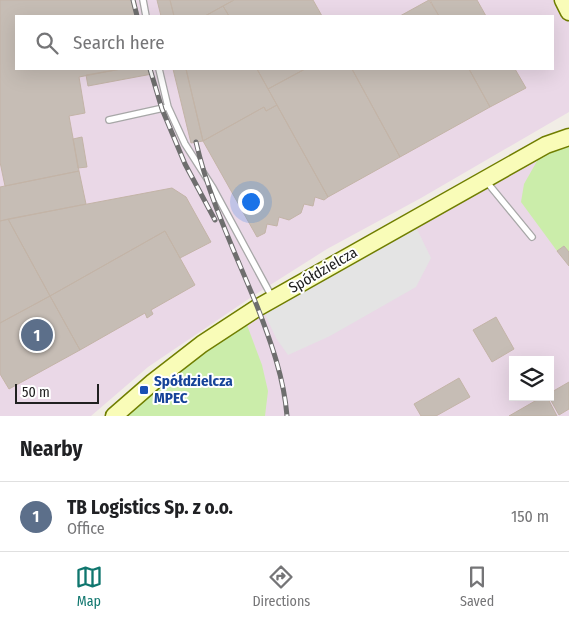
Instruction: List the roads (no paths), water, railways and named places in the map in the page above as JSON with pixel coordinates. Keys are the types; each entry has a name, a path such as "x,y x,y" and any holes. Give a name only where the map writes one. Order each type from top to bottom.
{"street":[{"path":"563,0 569,12"},
{"name":"Spółdzielcza","path":"114,416 153,382 202,344 274,299 546,144 569,126"},
{"name":"Spółdzielcza","path":"546,144 569,137"}],"lane":[{"path":"143,0 146,15"},
{"path":"159,70 168,107 185,144 212,188 274,299"},
{"path":"109,120 168,107"},
{"path":"485,179 532,237"}],"railway":[{"path":"133,0 137,15"},
{"path":"150,70 162,109 185,164 215,220"},
{"path":"196,142 215,205 272,347 280,374 287,416"}],"place":[{"name":"TB Logistics Sp. z o.o.","path":"37,335"},
{"name":"Spółdzielcza MPEC","path":"144,390"}]}
